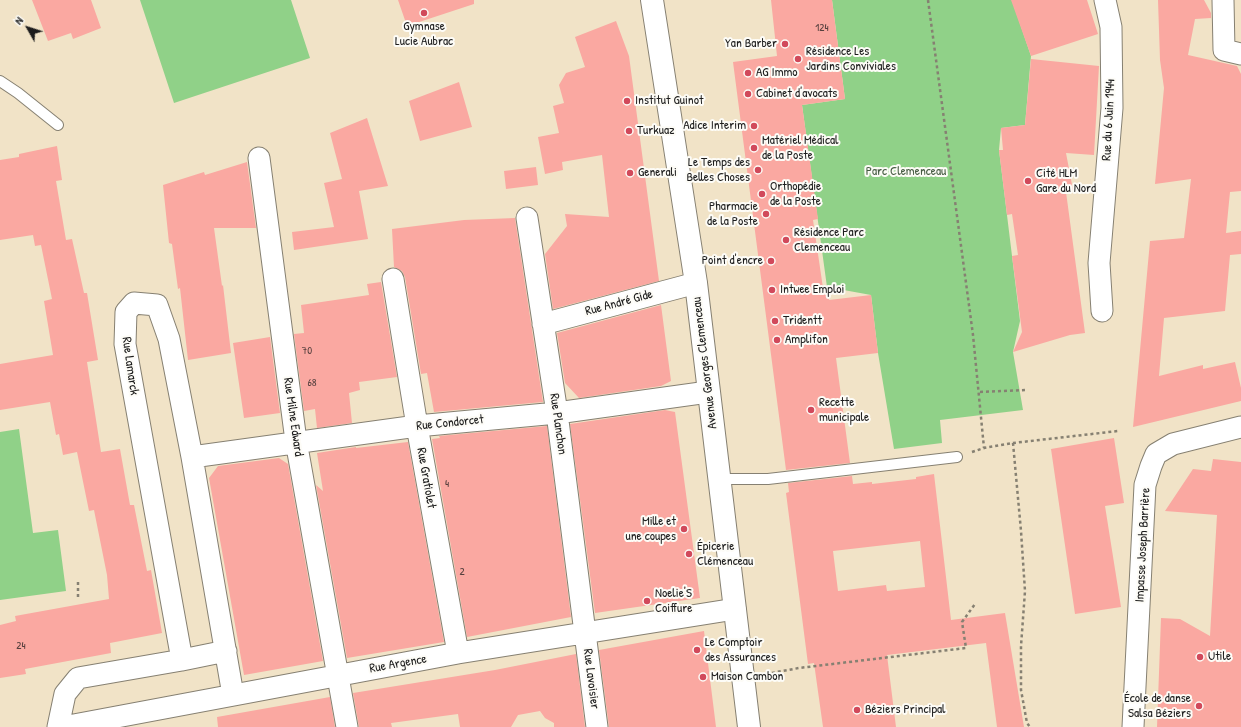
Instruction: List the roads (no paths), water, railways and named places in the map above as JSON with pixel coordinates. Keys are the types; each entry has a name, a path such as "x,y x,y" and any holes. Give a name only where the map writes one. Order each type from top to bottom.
{"main road":[{"name":"Avenue Georges Clemenceau","path":"652,0 696,283 749,727"}],"street":[{"name":"Rue du 6 Juin 1944","path":"1102,311 1099,263 1112,108 1111,27 1105,0"},
{"path":"1223,0 1224,50 1241,54"},
{"name":"Rue Milne Edward","path":"259,158 296,441 347,727"},
{"name":"Rue Planchon","path":"527,218 557,413 584,632"},
{"name":"Rue Gratiolet","path":"393,279 416,426 458,653"},
{"name":"Rue André Gide","path":"543,324 696,283"},
{"name":"Rue Lamarck","path":"182,660 125,344 126,312 134,303 157,305 167,332 192,457 233,695"},
{"name":"Rue Condorcet","path":"192,457 296,441 416,426 557,413 708,392"},
{"name":"Impasse Joseph Barrière","path":"1133,727 1145,485 1151,466 1156,454 1173,444 1241,427"},
{"name":"Rue Argence","path":"63,727 458,653 736,608"},
{"name":"Rue Lavoisier","path":"584,632 597,727"},
{"path":"58,727 65,694 78,678 226,651"}],"lane":[{"path":"0,82 18,93 58,125"},
{"path":"719,479 768,479 956,457"}],"place":[{"name":"Gymnase Lucie Aubrac","path":"424,13"},
{"name":"Yan Barber","path":"785,44"},
{"name":"Résidence Les Jardins Conviviales","path":"798,59"},
{"name":"AG Immo","path":"748,73"},
{"name":"Cabinet d'avocats","path":"748,94"},
{"name":"Institut Guinot","path":"627,101"},
{"name":"Adice Interim","path":"754,126"},
{"name":"Turkuaz","path":"629,131"},
{"name":"Matériel Médical de la Poste","path":"754,148"},
{"name":"Le Temps des Belles Choses","path":"758,170"},
{"name":"Generali","path":"630,173"},
{"name":"Cité HLM Gare du Nord","path":"1028,181"},
{"name":"Orthopédie de la Poste","path":"762,194"},
{"name":"Pharmacie de la Poste","path":"766,214"},
{"name":"Résidence Parc Clemenceau","path":"786,240"},
{"name":"Point d'encre","path":"771,261"},
{"name":"Intwee Emploi","path":"772,290"},
{"name":"Tridentt","path":"775,321"},
{"name":"Amplifon","path":"777,340"},
{"name":"Recette municipale","path":"811,410"},
{"name":"Mille et une coupes","path":"684,529"},
{"name":"Épicerie Clémenceau","path":"689,554"},
{"name":"Noelie'S Coiffure","path":"647,601"},
{"name":"Le Comptoir des Assurances","path":"697,650"},
{"name":"Utile","path":"1200,657"},
{"name":"Maison Cambon","path":"703,677"},
{"name":"École de danse Salsa Béziers","path":"1199,706"},
{"name":"Béziers Principal","path":"857,710"}],"park label":[{"name":"Parc Clemenceau","path":"906,172"}]}
